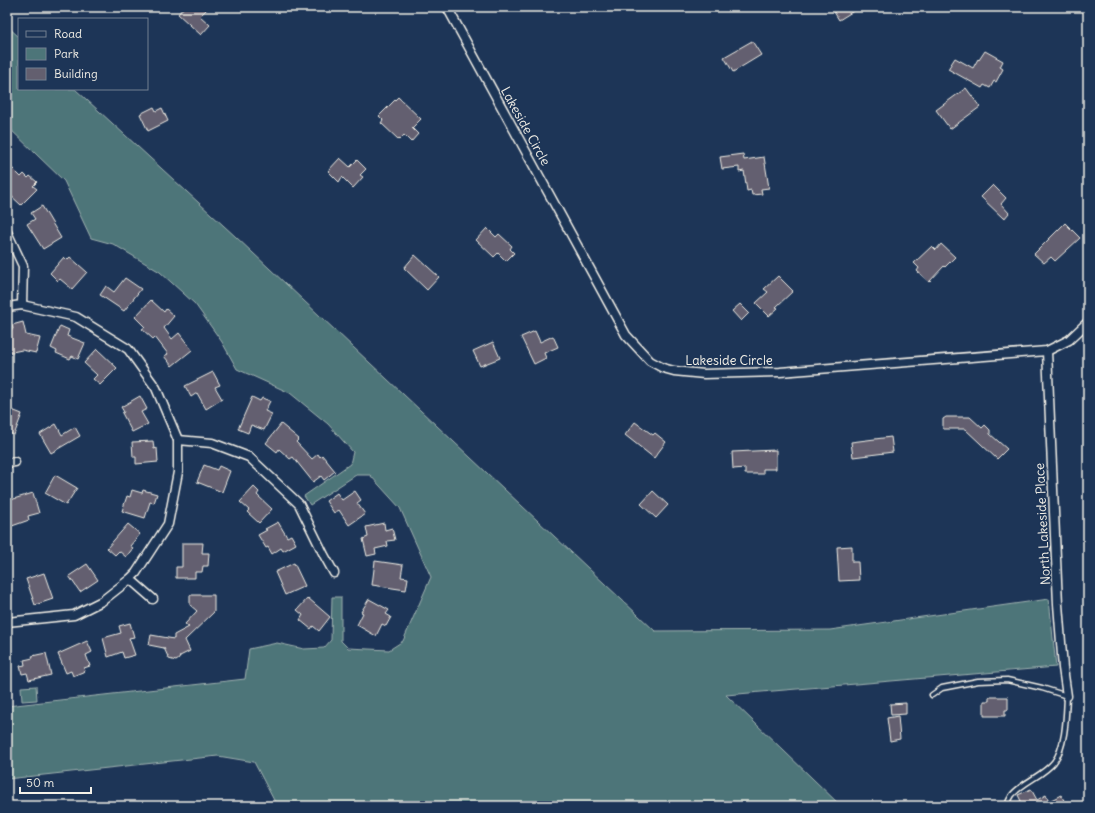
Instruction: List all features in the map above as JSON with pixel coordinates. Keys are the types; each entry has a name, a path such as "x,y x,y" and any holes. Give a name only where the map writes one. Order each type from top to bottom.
{"street":[{"name":"Lakeside Circle","path":"447,7 626,335 650,361 663,368 674,372 711,374 780,372 1046,351 1069,340 1088,322"},
{"path":"7,232 23,266 22,305"},
{"path":"7,307 22,305 76,317 128,349 156,388 178,440 178,472 168,524 136,573 102,601 74,615 7,622"},
{"name":"North Lakeside Place","path":"1046,351 1058,604 1063,668 1067,696"},
{"path":"178,440 212,443 249,457 299,504 334,573"},
{"path":"130,579 153,600"}],"lane":[{"path":"932,695 942,688 978,681 1007,680 1042,688 1067,696 1065,725 1059,754 1053,763 1042,773 1026,783 1012,796 1007,806"}],"green space":[{"path":"7,26 18,36 18,90 76,90 236,237 655,631 830,630 1049,599 1056,667 726,695 841,806 277,806 254,762 218,756 7,779 7,706 245,679 249,649 277,643 304,649 324,648 331,640 332,597 341,597 341,641 348,648 389,650 403,641 431,577 400,508 370,475 356,475 310,505 304,496 350,464 353,452 328,424 290,393 237,369 222,342 195,304 160,272 113,244 91,238 64,181 7,126"},
{"path":"36,686 37,700 22,701 21,687"}],"building":[{"path":"184,7 209,7 200,16 210,25 201,35 178,14"},
{"path":"831,7 860,7 839,20"},
{"path":"752,41 761,55 733,72 724,57"},
{"path":"985,51 1003,61 1000,67 1003,69 996,82 994,81 990,88 984,85 982,88 948,69 955,58 973,68"},
{"path":"966,88 980,107 950,129 936,110"},
{"path":"398,97 421,119 412,128 418,134 411,142 404,135 399,140 381,123 383,120 379,116"},
{"path":"154,107 156,111 162,108 168,121 148,131 140,114"},
{"path":"743,154 744,160 764,157 769,188 761,189 762,194 752,195 751,190 747,191 744,171 739,172 739,167 722,169 720,157"},
{"path":"340,158 350,167 357,160 366,169 360,175 363,177 353,188 342,177 339,182 328,171"},
{"path":"7,163 21,177 24,174 28,178 30,176 37,182 33,186 37,189 21,205 7,192"},
{"path":"993,185 1006,198 1001,204 1009,213 1004,219 981,197"},
{"path":"42,206 61,238 43,249 27,224 35,219 31,213"},
{"path":"1065,223 1080,238 1055,261 1051,257 1044,263 1034,254"},
{"path":"487,228 496,237 499,234 512,246 510,249 514,253 506,261 498,253 494,257 476,240"},
{"path":"941,244 955,257 929,282 917,271 919,268 914,263 932,246 936,250"},
{"path":"415,255 439,277 427,290 404,268"},
{"path":"64,257 67,260 70,257 87,272 72,289 60,279 58,281 50,273"},
{"path":"778,276 793,291 769,316 756,303 768,292 764,289"},
{"path":"125,278 141,289 124,311 100,295 106,286 114,292"},
{"path":"151,300 164,312 166,309 174,316 164,328 172,339 179,333 192,350 172,366 164,356 168,354 155,337 153,339 142,329 145,327 135,317"},
{"path":"740,304 749,313 741,321 732,311"},
{"path":"23,322 26,335 40,338 36,353 22,350 7,353 7,331 13,329 12,325"},
{"path":"60,326 69,330 67,336 85,343 78,359 72,356 70,359 56,353 57,351 51,348"},
{"path":"535,331 540,342 553,336 558,347 544,353 546,358 534,364 521,337"},
{"path":"493,342 500,358 480,366 473,351"},
{"path":"97,349 117,368 100,385 93,379 97,375 84,363"},
{"path":"213,372 220,385 215,387 222,399 206,409 197,393 191,397 185,386"},
{"path":"140,396 147,409 141,412 148,424 132,432 122,413 124,412 121,407"},
{"path":"252,397 260,401 262,398 270,401 265,411 272,414 264,430 251,425 248,433 238,429"},
{"path":"7,408 22,414 14,435 7,432"},
{"path":"946,417 970,417 982,428 985,425 990,430 990,434 1007,449 997,459 965,429 943,429 943,419"},
{"path":"635,422 653,435 655,433 666,442 654,458 625,435"},
{"path":"56,424 62,435 75,427 80,436 51,453 40,434"},
{"path":"281,424 299,439 296,442 312,459 318,454 320,457 322,455 335,471 324,480 321,476 313,482 293,457 290,459 279,449 277,452 266,443"},
{"path":"891,437 893,452 853,457 851,442"},
{"path":"153,441 154,449 157,448 158,462 136,464 136,457 133,457 132,442"},
{"path":"776,450 776,469 763,469 763,474 745,474 745,468 733,469 732,452"},
{"path":"204,465 217,470 219,466 230,471 222,492 197,482"},
{"path":"55,475 77,488 66,505 45,493"},
{"path":"254,487 259,492 257,495 272,509 259,523 247,512 249,510 240,502"},
{"path":"132,490 142,493 143,490 157,494 154,503 150,502 145,518 122,511 127,496 130,497"},
{"path":"355,491 361,500 357,503 365,514 349,525 339,510 334,513 326,501 337,493 342,500"},
{"path":"653,491 668,505 656,518 641,504"},
{"path":"33,493 39,513 28,516 29,520 12,526 7,510 7,501"},
{"path":"278,522 287,537 291,535 296,544 283,551 281,548 272,554 268,547 266,548 258,535 267,530 265,529"},
{"path":"384,523 385,530 392,528 395,540 387,541 388,546 375,549 376,554 367,556 363,539 368,537 366,527"},
{"path":"128,524 140,534 130,546 133,548 126,557 119,551 115,555 107,548"},
{"path":"182,543 203,543 202,553 209,553 208,566 203,566 202,572 195,572 195,578 176,578 176,567 182,567"},
{"path":"852,546 852,562 858,562 859,580 839,581 837,547"},
{"path":"375,561 403,565 401,577 408,578 406,590 372,585"},
{"path":"294,563 305,586 285,595 275,572"},
{"path":"87,564 98,580 80,592 69,576"},
{"path":"44,573 53,599 35,605 26,579"},
{"path":"190,595 214,595 214,612 185,640 190,651 180,656 176,661 169,659 164,648 149,645 151,635 174,639 174,635 189,627 185,624 197,611 190,605"},
{"path":"308,598 330,617 319,631 313,626 311,629 300,620 303,615 297,610"},
{"path":"369,599 389,610 386,614 391,617 386,626 382,624 376,636 357,625 363,613 361,612"},
{"path":"130,623 134,637 129,638 135,655 124,658 122,652 108,657 103,638 121,633 119,626"},
{"path":"87,641 92,652 86,655 90,666 84,668 85,671 73,676 71,671 66,673 58,654"},
{"path":"46,653 51,675 29,680 27,673 22,674 20,666 25,665 24,660 33,658 32,656"},
{"path":"989,697 1008,697 1008,710 1005,710 1005,716 984,716 984,701 989,701"},
{"path":"906,703 906,714 891,715 890,704"},
{"path":"898,716 900,739 890,741 887,718"},
{"path":"1031,789 1037,800 1046,795 1049,801 1061,795 1067,806 1011,806 1021,801 1018,795"}]}
